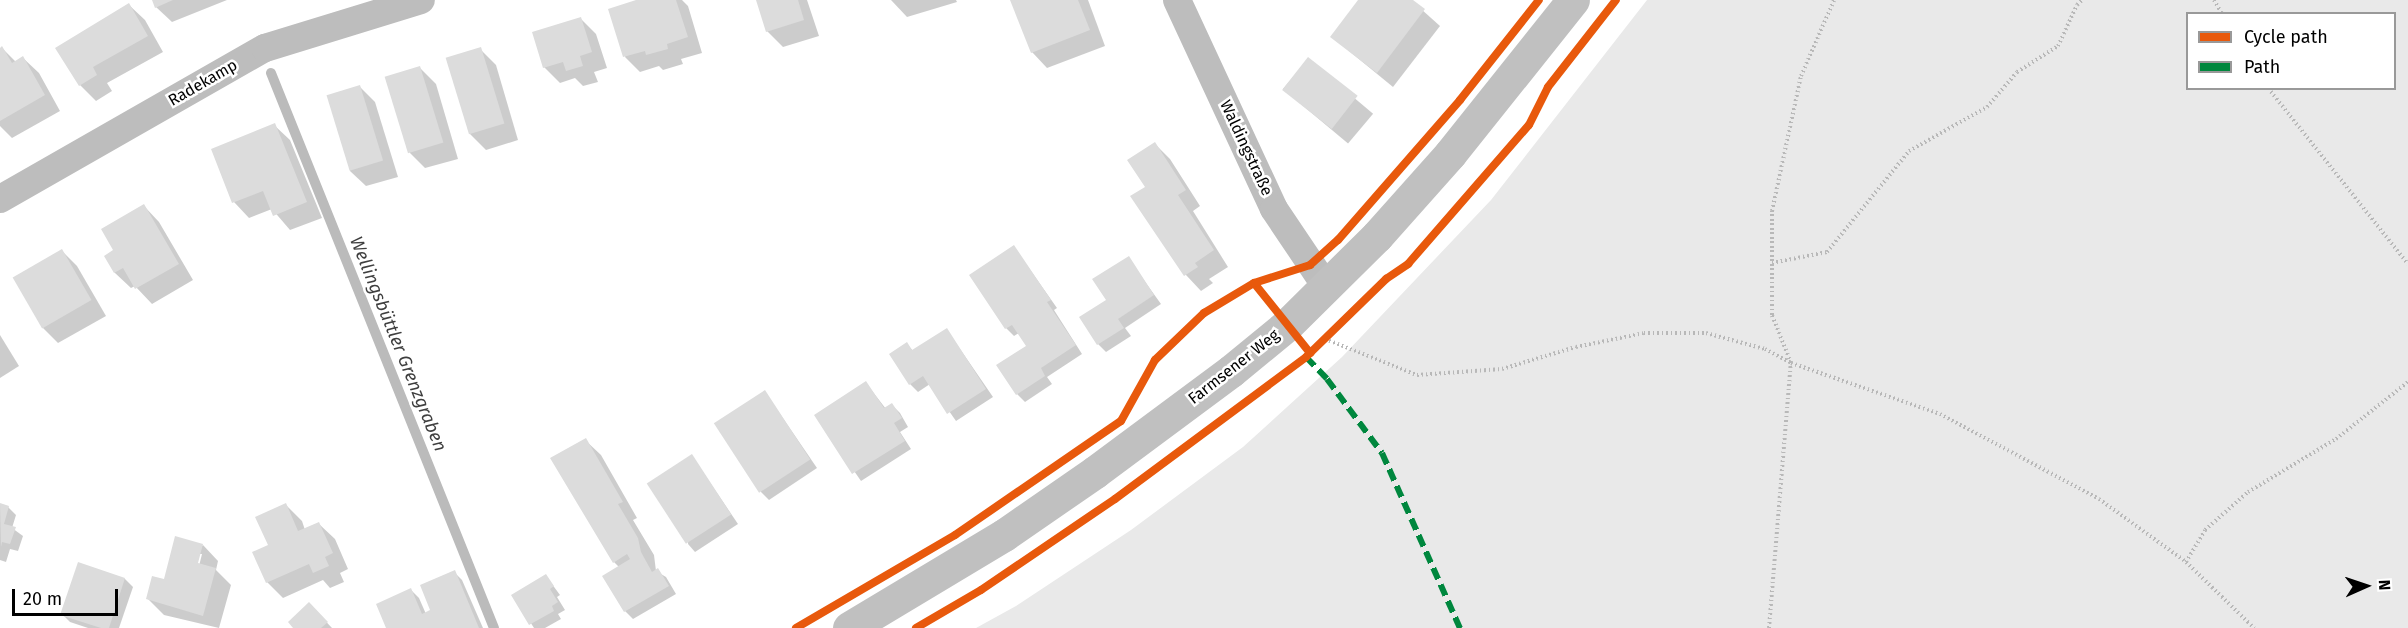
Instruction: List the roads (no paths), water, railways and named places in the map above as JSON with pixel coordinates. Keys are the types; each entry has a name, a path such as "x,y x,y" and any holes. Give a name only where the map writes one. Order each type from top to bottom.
{"main road":[{"name":"Farmsener Weg","path":"849,628 1004,535 1095,472 1231,371 1327,288 1450,154 1573,0"}],"street":[{"name":"Radekamp","path":"0,199 265,48 421,0"},
{"name":"Waldingstraße","path":"1178,0 1274,209 1327,288"}],"waterway":[{"name":"Wellingsbüttler Grenzgraben","path":"271,73 494,628"}]}
